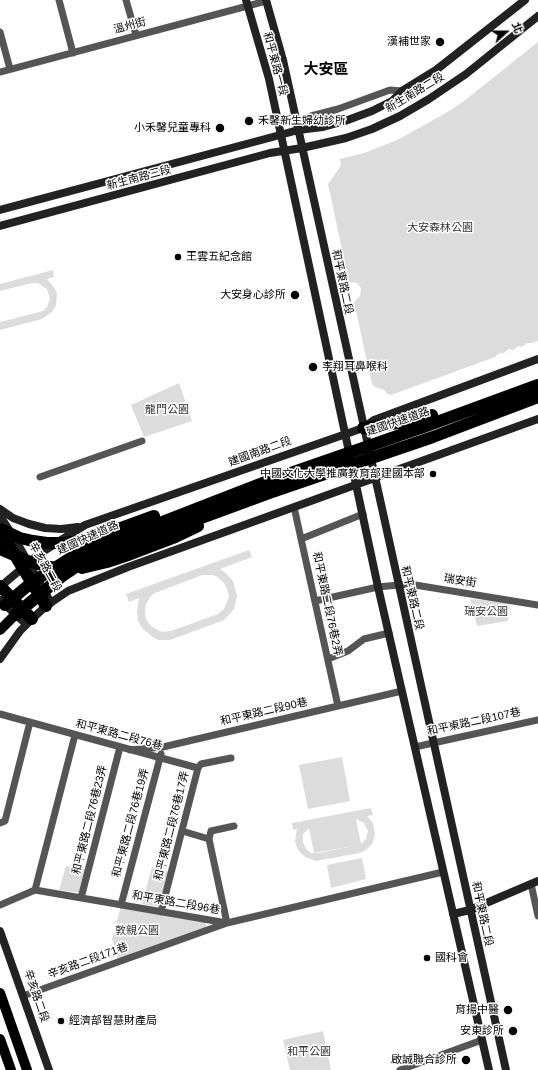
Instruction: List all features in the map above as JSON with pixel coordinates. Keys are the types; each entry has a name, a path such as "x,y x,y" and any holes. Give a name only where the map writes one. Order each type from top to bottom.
{"highway":[{"path":"363,428 419,420 538,376"},
{"name":"建國快速道路","path":"4,604 34,581 72,557 267,488 429,425 538,385"},
{"name":"建國快速道路","path":"0,530 20,538 47,543 82,541 166,511 267,488 432,437 538,397"},
{"name":"建國快速道路","path":"0,550 30,562 50,567 79,568 93,566 125,556 172,538 267,488"},
{"name":"建國快速道路","path":"19,612 77,566 95,557 231,501"},
{"path":"0,530 25,565 49,604"},
{"path":"0,587 4,604 19,612 29,622"}],"main road":[{"name":"和平東路一段","path":"266,0 283,60 298,130"},
{"name":"新生南路二段","path":"280,135 298,130 323,127 365,114 392,101 402,91 436,70 524,0"},
{"name":"和平東路一段","path":"247,3 268,74 280,135"},
{"name":"新生南路二段","path":"284,150 302,148 346,138 372,129 406,113 466,74 538,16"},
{"name":"和平東路二段","path":"298,130 506,1070"},
{"path":"280,135 346,434 378,588 489,1070"},
{"name":"新生南路三段","path":"0,210 280,135"},
{"name":"新生南路三段","path":"0,226 284,150"},
{"name":"建國南路二段","path":"0,587 46,548 85,525 363,428 374,420 538,359"},
{"path":"49,604 68,591 90,582 294,506 538,419"},
{"path":"0,509 13,518 45,528 61,529 85,525"},
{"name":"辛亥路二段","path":"0,516 16,539 25,565"},
{"name":"辛亥路二段","path":"0,659 20,631 49,604"},
{"path":"0,630 19,612"},
{"path":"453,914 470,910 535,883"},
{"name":"辛亥路二段","path":"0,930 49,1070"},
{"path":"0,993 27,1070"},
{"path":"0,1039 11,1070"}],"street":[{"path":"59,0 73,53"},
{"path":"126,0 136,35"},
{"name":"溫州街","path":"0,72 73,53 247,3 266,0"},
{"path":"0,32 10,69"},
{"name":"新生南路二段","path":"298,130 311,116 338,109 390,90 402,91"},
{"path":"40,477 142,441"},
{"name":"和平東路二段76巷2弄","path":"294,506 338,706"},
{"path":"301,539 363,514"},
{"name":"瑞安街","path":"315,601 378,588 409,584 538,605"},
{"path":"328,659 348,651 364,640 389,633"},
{"name":"和平東路二段90巷","path":"130,750 163,747 402,691"},
{"name":"和平東路二段76巷","path":"0,714 198,768"},
{"name":"和平東路二段107巷","path":"415,747 538,720"},
{"path":"0,823 5,821 30,722"},
{"path":"0,904 35,890 75,735"},
{"name":"和平東路二段76巷23弄","path":"82,898 120,747"},
{"name":"和平東路二段76巷19弄","path":"121,905 163,747"},
{"path":"198,768 201,764 231,758"},
{"name":"和平東路二段76巷17弄","path":"161,912 198,768"},
{"path":"227,923 209,839 211,831 234,826"},
{"path":"182,831 209,839"},
{"name":"和平東路二段96巷","path":"35,890 227,923 444,872"},
{"path":"535,883 538,916"},
{"name":"辛亥路二段171巷","path":"23,996 227,923"},
{"path":"400,1070 482,1040"}],"green space":[{"name":"大安森林公園","path":"538,42 538,341 527,343 522,347 518,346 513,350 509,349 495,357 391,395 388,394 384,390 373,386 372,384 354,302 360,296 361,288 357,283 349,282 328,184 341,165 340,159 364,153 397,140 446,113 464,101"},
{"path":"53,270 54,277 47,279 57,293 56,305 52,312 42,319 0,330 0,322 43,311 47,307 50,299 47,289 38,283 32,283 0,291 0,284"},
{"name":"龍門公園","path":"179,383 192,421 144,437 131,405"},
{"path":"249,550 252,557 220,569 233,581 237,596 234,609 224,620 170,640 159,640 154,638 142,628 138,621 137,612 139,598 129,602 126,594","holes":["202,575 216,576 224,583 227,589 229,597 224,609 218,614 171,631 162,632 151,626 146,619 145,612 146,604 150,597 155,593"]},
{"name":"瑞安公園","path":"470,599 510,602 508,621 477,626"},
{"path":"342,757 350,801 308,809 299,765"},
{"path":"371,808 373,815 367,816 373,823 375,835 372,844 360,853 316,861 305,857 298,850 295,841 297,829 293,830 292,823","holes":["356,819 364,823 368,831 366,839 361,844","309,828 314,853 307,850 303,843 303,834","359,845 318,853 314,853"]},
{"path":"362,858 366,879 331,888 327,865"},
{"path":"71,865 87,870 82,893 59,890 66,866 70,867"},
{"path":"152,867 170,872 161,907 142,904"},
{"name":"敦親公園","path":"121,906 206,921 206,929 118,961 112,939"},
{"name":"和平公園","path":"323,1031 331,1070 290,1070 283,1040"}],"place":[{"name":"漢補世家","path":"440,42"},
{"name":"禾馨新生婦幼診所","path":"249,121"},
{"name":"小禾馨兒童專科","path":"220,128"},
{"name":"王雲五紀念館","path":"178,257"},
{"name":"大安身心診所","path":"295,295"},
{"name":"李翔耳鼻喉科","path":"313,367"},
{"name":"中國文化大學推廣教育部建國本部","path":"433,474"},
{"name":"國科會","path":"427,958"},
{"name":"育揚中醫","path":"508,1010"},
{"name":"經濟部智慧財產局","path":"61,1021"},
{"name":"安東診所","path":"513,1031"},
{"name":"啟誠聯合診所","path":"466,1060"}],"district":[{"name":"大安區","path":"326,70"}]}
